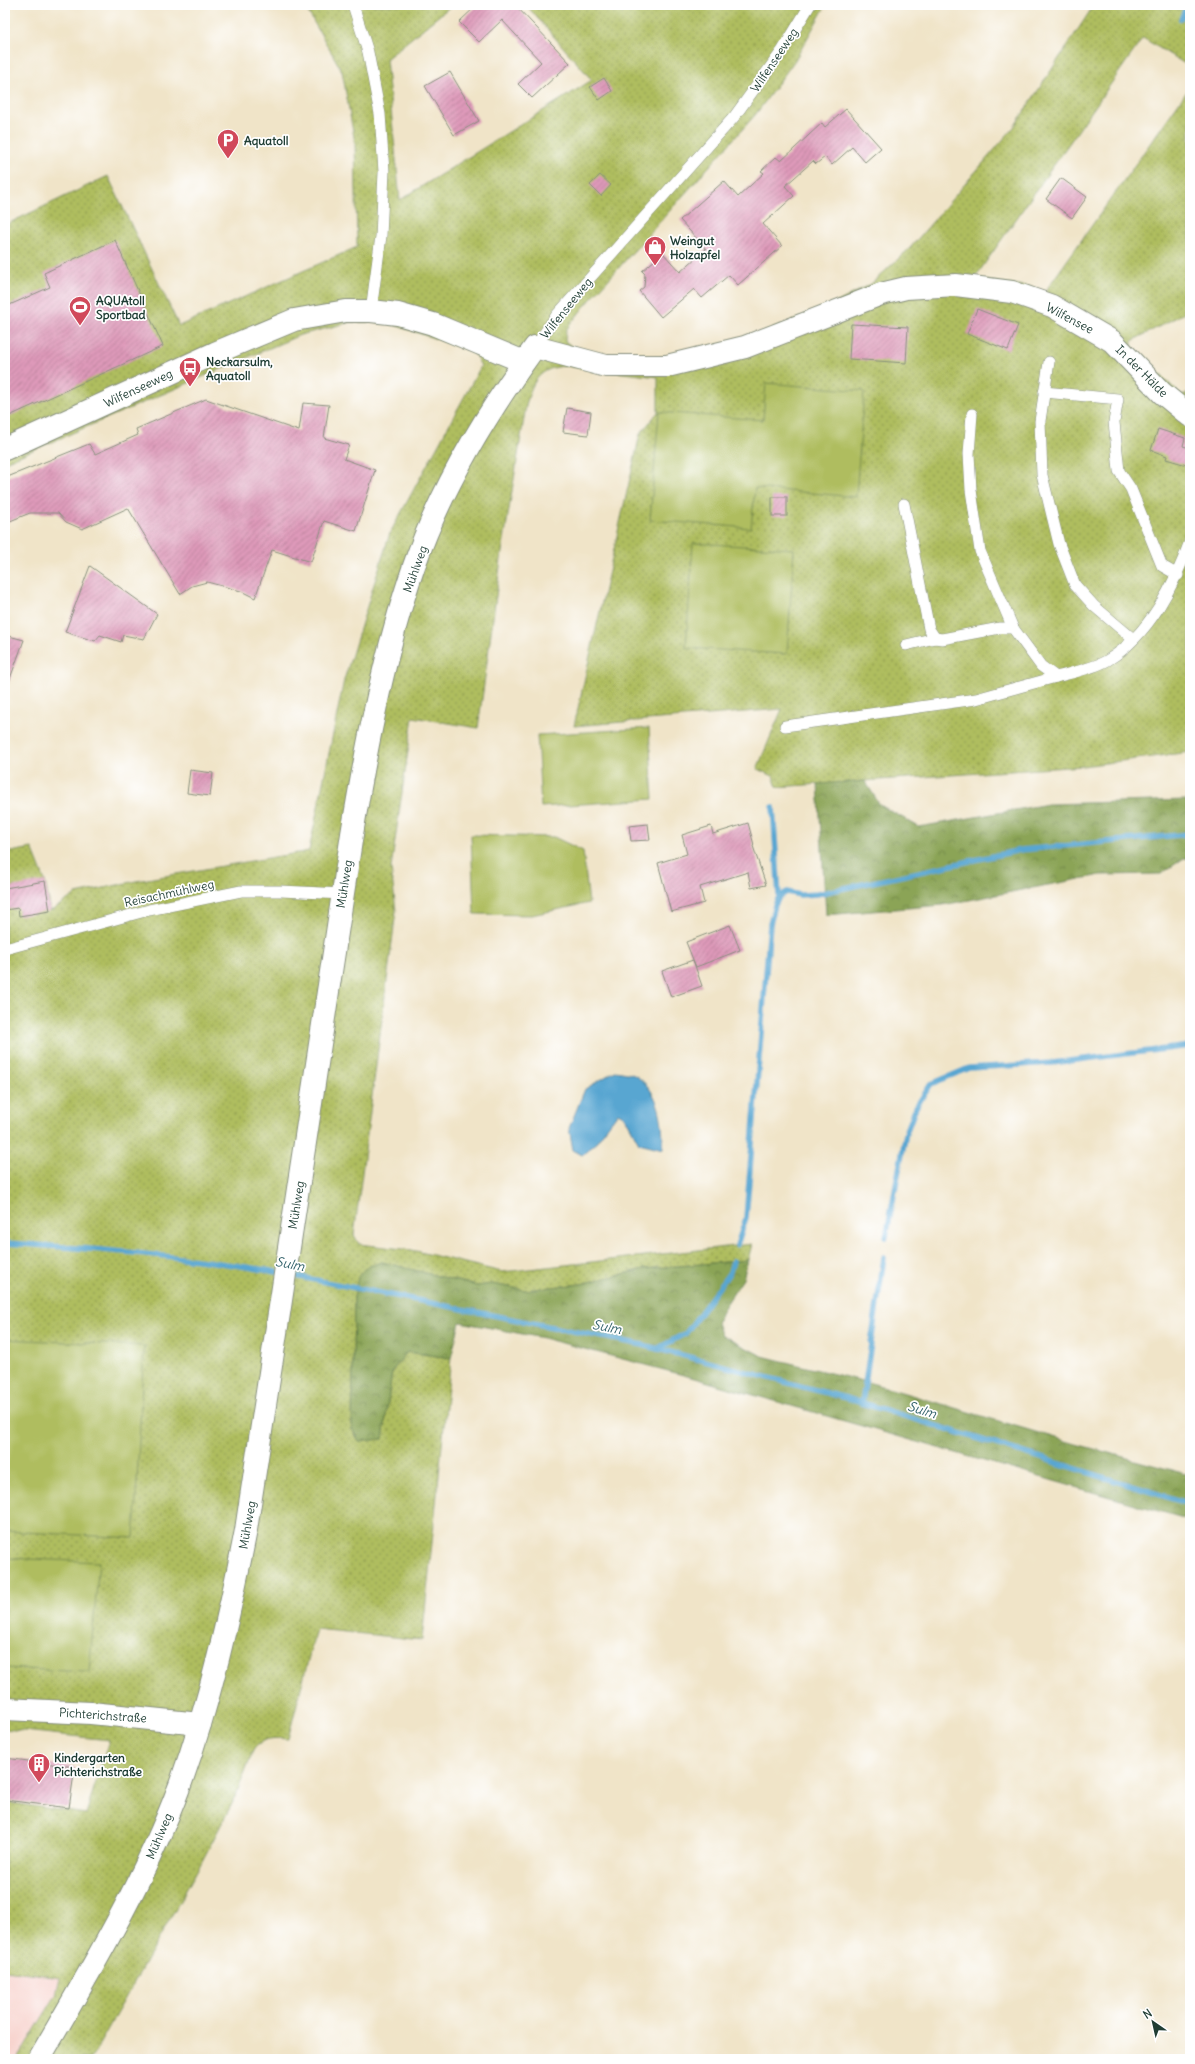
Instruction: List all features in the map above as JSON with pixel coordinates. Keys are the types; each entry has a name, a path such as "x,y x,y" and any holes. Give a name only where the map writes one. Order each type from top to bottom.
{"street":[{"name":"Wilfenseeweg","path":"5,449 215,353 294,320 346,311 372,311 398,314 529,355 606,366 667,366 745,347 881,294 906,288 956,285"},
{"name":"Wilfensee","path":"956,285 1012,292 1052,306 1112,341"},
{"name":"In der Hälde","path":"1112,341 1162,393 1190,416"},
{"name":"Mühlweg","path":"39,2059 97,1960 145,1869 180,1786 200,1724 227,1627 246,1530 368,739 392,640 414,566 444,495 492,408 529,355"},
{"name":"Pichterichstraße","path":"5,1709 92,1713 200,1724"}],"lane":[{"path":"353,5 368,52 378,106 384,172 381,236 372,311"},
{"name":"Wilfenseeweg","path":"529,355 556,316 734,117 782,51 810,5"},
{"path":"1049,362 1040,420 1042,475 1059,544 1075,584 1094,606 1134,638"},
{"path":"1044,392 1118,399 1114,422 1118,471 1131,489 1162,566 1178,575"},
{"path":"972,414 969,454 971,490 980,551 1012,628 1041,666 1056,677"},
{"path":"904,504 929,629 935,638"},
{"path":"785,726 976,699 1056,677 1108,660 1134,638 1160,606 1178,575 1190,541"},
{"path":"906,645 935,638 942,639 1000,628 1012,628"},
{"name":"Reisachmühlweg","path":"5,949 149,910 241,891 343,894"}],"shaded area":[{"path":"5,1970 60,1977 56,1995 17,2059 5,2059"}],"green space":[{"path":"304,5 452,5 386,59 400,200 592,80 526,5 826,5 795,60 756,114 583,308 566,330 565,341 574,348 598,356 657,358 743,341 834,304 871,284 910,248 1014,127 1092,8 1086,5 1190,5 1190,67 1143,38 974,279 1032,287 1044,293 1190,87 1190,310 1132,341 1132,346 1182,396 1190,391 1190,752 1083,766 777,787 773,776 757,769 782,709 574,726 640,434 658,412 658,377 565,366 556,367 538,377 531,389 526,406 502,552 478,728 413,717 391,868 396,911 354,1235 359,1244 412,1250 502,1272 752,1244 748,1260 644,1269 581,1284 525,1290 492,1284 477,1286 382,1262 354,1296 352,1429 359,1441 383,1439 392,1371 407,1352 451,1358 422,1640 316,1629 288,1739 265,1740 254,1748 235,1798 199,1867 91,2059 17,2059 56,1995 60,1977 5,1970 5,1802 86,1814 109,1740 5,1729 5,853 32,848 45,881 51,911 76,894 136,881 309,851 344,680 390,533 481,366 473,351 388,323 351,322 300,335 5,462 5,225 108,176 179,326 357,247 355,143 342,71"},
{"path":"766,383 864,391 856,497 755,488 751,528 650,520 659,412 763,420"},
{"path":"693,543 794,549 787,654 686,648"},
{"path":"649,728 653,799 541,807 537,735"},
{"path":"865,781 880,805 919,827 1048,804 1186,800 1190,801 1190,859 1184,858 1161,874 1101,875 943,905 826,915 818,784"},
{"path":"471,835 554,837 583,851 589,903 532,915 474,914"},
{"path":"748,1260 743,1279 723,1309 717,1323 722,1335 762,1356 871,1383 1076,1444 1190,1475 1190,1520 687,1376 543,1338 460,1322 451,1358 407,1352 392,1371 383,1439 359,1441 352,1429 354,1296 358,1277 366,1267 382,1262 477,1286 492,1284 525,1290 581,1284 644,1269"},
{"path":"5,1339 144,1346 134,1538 5,1531"},
{"path":"5,1558 99,1562 89,1672 5,1668"}],"water":[{"path":"615,1071 629,1073 636,1076 651,1090 659,1109 663,1149 639,1143 625,1117 618,1113 593,1146 582,1155 573,1150 569,1128 585,1089"}],"building":[{"path":"477,5 518,5 516,6 570,63 532,98 518,84 541,62 502,20 479,42 459,22"},
{"path":"450,72 479,121 454,135 425,86"},
{"path":"604,78 612,91 599,100 590,87"},
{"path":"846,109 881,148 865,162 852,147 832,165 825,157 816,164 813,161 785,186 794,196 763,224 782,246 738,285 729,275 702,298 694,289 661,317 639,291 644,287 645,274 642,271 663,253 680,272 706,249 680,220 724,181 738,197 764,173 761,171 776,157 781,161 822,123 825,127"},
{"path":"600,175 611,185 601,196 590,185"},
{"path":"1061,178 1087,197 1072,218 1046,199"},
{"name":"AQUAtoll Sportbad","path":"115,240 163,346 5,418 5,307 50,287 44,273"},
{"path":"977,309 1018,325 1008,350 967,334"},
{"path":"851,324 908,327 906,363 849,359"},
{"path":"206,399 299,431 303,403 329,405 324,438 349,445 344,459 375,470 356,531 324,521 311,562 272,550 255,598 241,591 207,582 192,586 180,594 128,508 82,529 66,522 58,513 30,513 5,523 5,478 89,444 95,454 138,435 136,429"},
{"path":"567,408 591,412 588,435 563,432"},
{"path":"1158,429 1185,438 1183,446 1190,448 1190,466 1166,459 1167,456 1151,450"},
{"path":"772,497 787,497 787,516 772,516"},
{"path":"90,566 157,614 144,639 123,635 121,642 100,635 95,641 65,632"},
{"path":"5,635 24,640 7,687 5,687"},
{"path":"190,770 213,773 210,796 187,793"},
{"path":"748,823 753,846 766,885 751,888 748,872 700,887 704,903 671,912 658,863 687,854 682,835 711,826 713,834"},
{"path":"648,824 650,840 631,841 629,826"},
{"path":"45,881 50,911 19,916 18,908 5,910 5,888"},
{"path":"730,925 740,950 696,967 686,942"},
{"path":"693,960 702,986 671,997 662,971"},
{"name":"Kindergarten Pichterichstraße","path":"5,1758 75,1767 69,1808 5,1800"}],"waterway":[{"path":"1181,19 1187,5"},
{"path":"737,1245 746,1218 770,924 775,905 779,897 773,807"},
{"path":"779,897 787,892 800,895 817,894 1021,850 1190,834"},
{"path":"886,1237 906,1133 916,1107 931,1084 969,1068 1052,1063 1190,1046"},
{"name":"Sulm","path":"5,1243 178,1258 282,1273"},
{"path":"862,1403 884,1258"},
{"path":"657,1349 686,1333 730,1272 733,1261"},
{"name":"Sulm","path":"290,1275 643,1345 846,1398 1190,1504"}],"place":[{"name":"Aquatoll","path":"228,160"},
{"name":"Weingut Holzapfel","path":"655,266"},
{"name":"AQUAtoll Sportbad","path":"80,326"},
{"name":"Neckarsulm, Aquatoll","path":"190,388"},
{"name":"Kindergarten Pichterichstraße","path":"39,1784"}]}
